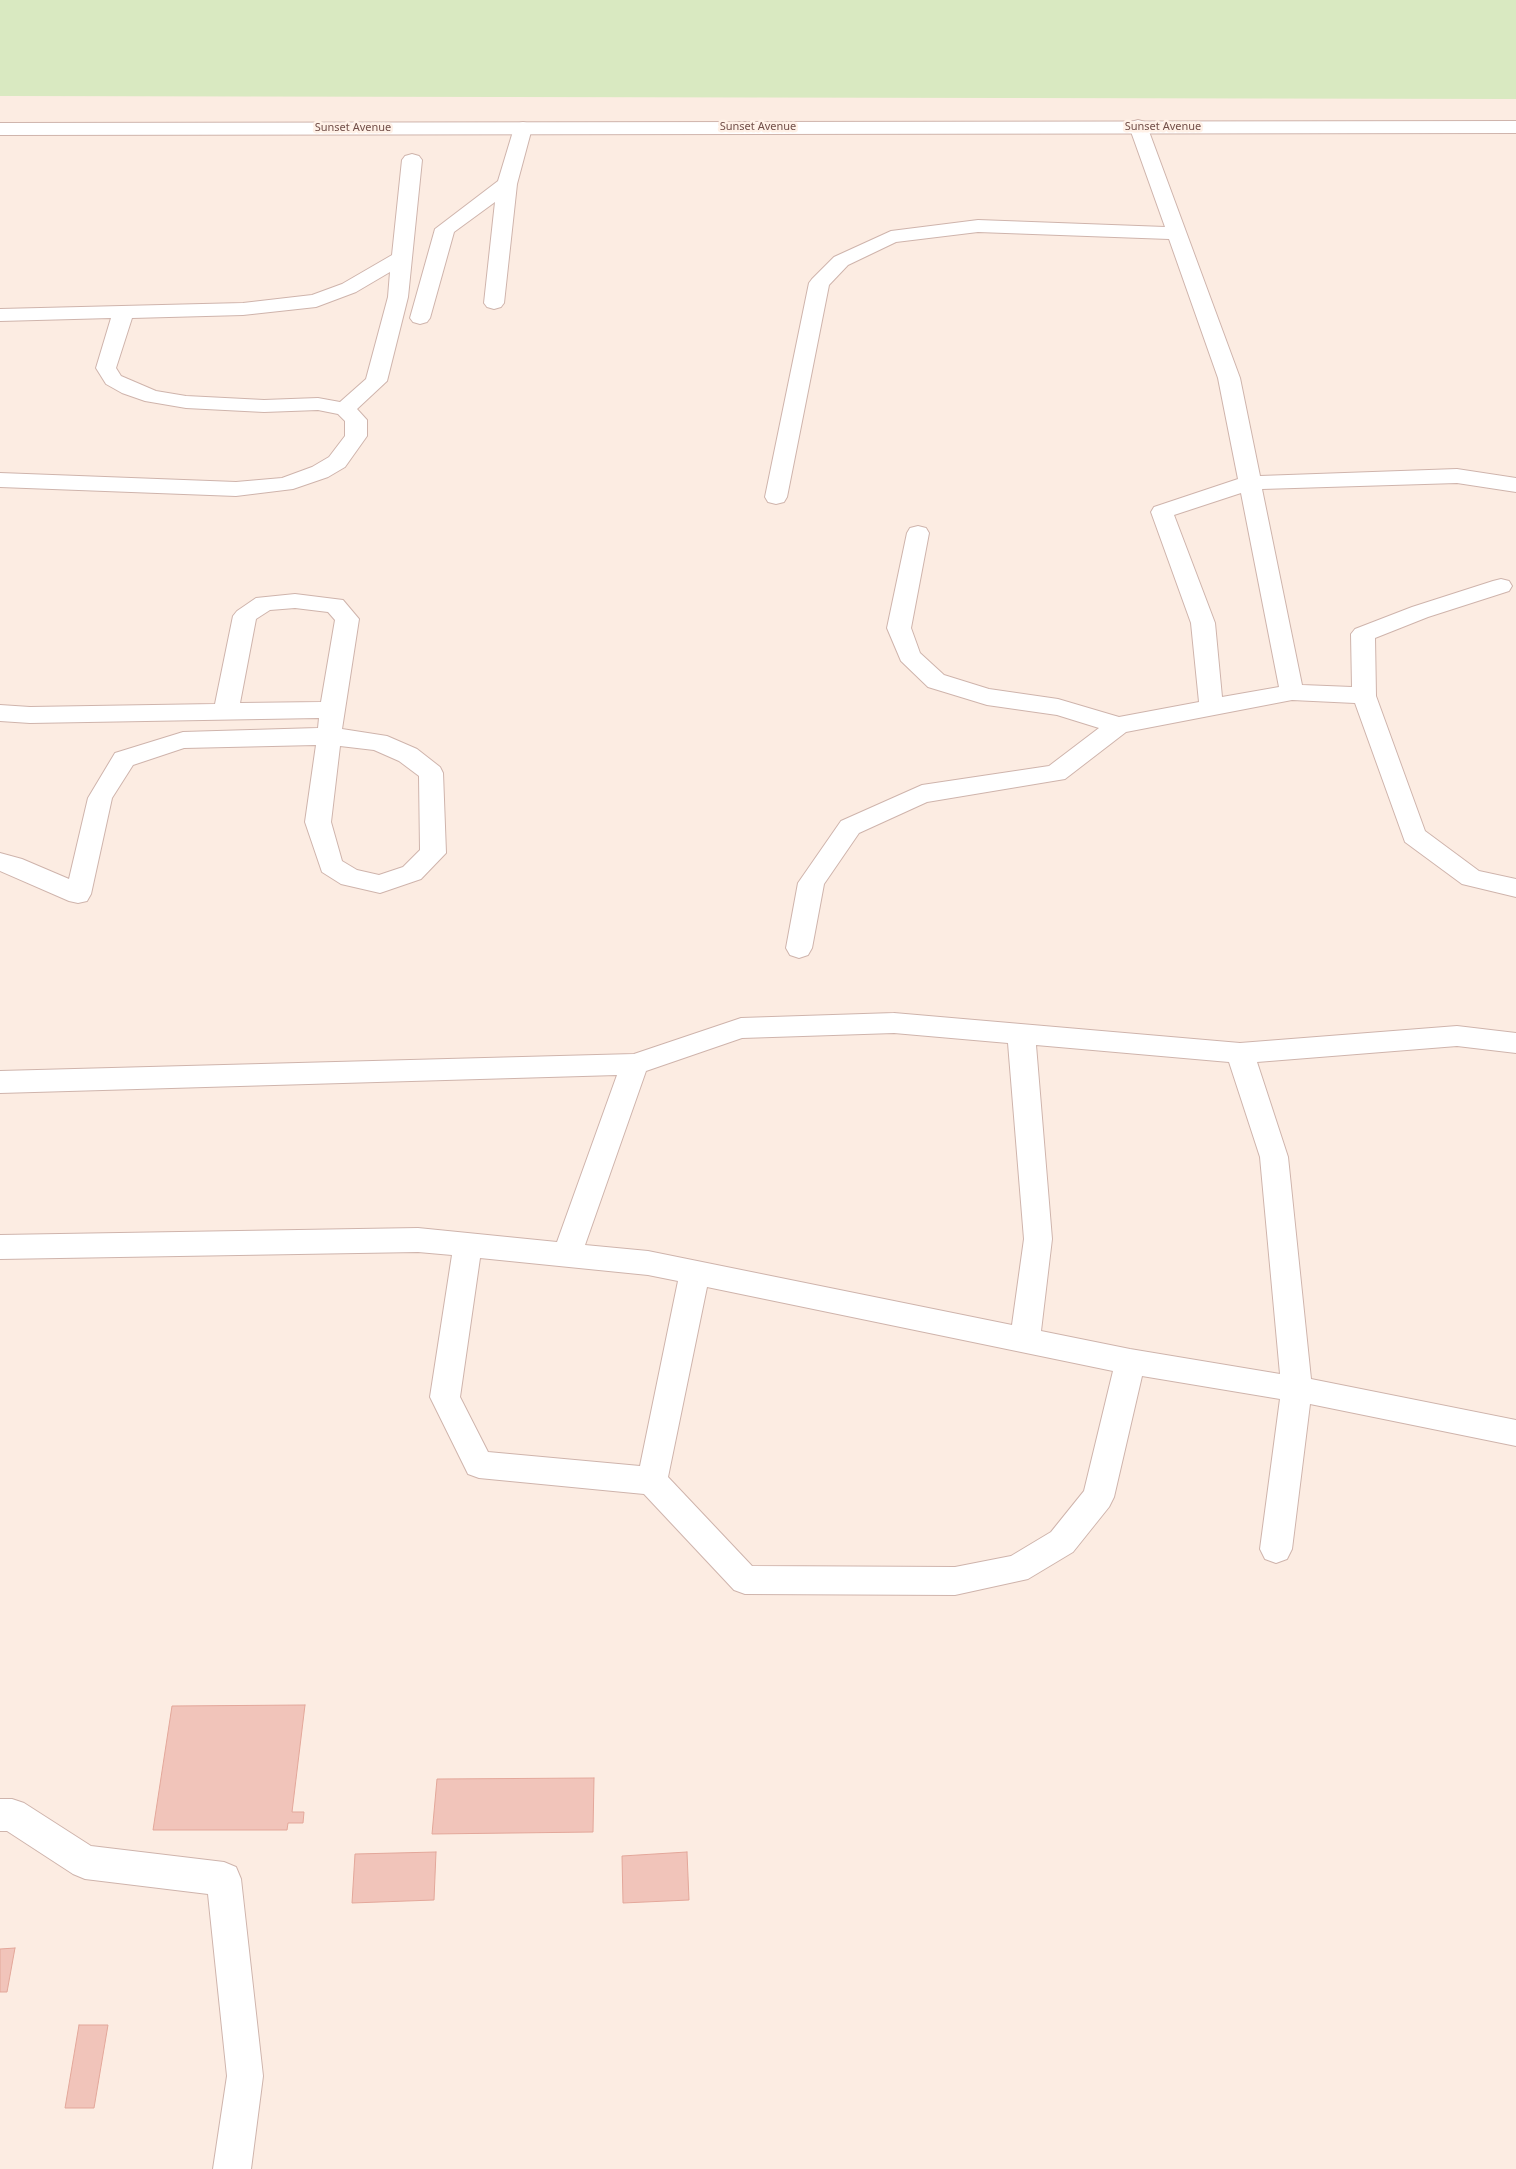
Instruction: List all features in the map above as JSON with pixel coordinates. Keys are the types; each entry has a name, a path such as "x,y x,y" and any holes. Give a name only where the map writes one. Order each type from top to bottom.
{"street":[{"path":"1138,126 1229,378 1292,692"},
{"name":"Sunset Avenue","path":"0,128 1516,127"},
{"path":"494,303 507,184 523,128"},
{"path":"345,409 376,381 398,297 412,160"},
{"path":"420,318 445,229 507,184"},
{"path":"776,497 819,283 841,261 891,237 978,226 1176,233"},
{"path":"0,314 123,313 243,309 316,302 349,288 401,258"},
{"path":"0,480 236,489 285,484 320,472 337,462 356,436 356,420 345,409 318,404 264,406 186,402 152,396 129,389 113,380 106,368 108,356 123,313"},
{"path":"1211,708 1203,623 1162,512 1250,483 1457,476 1516,485"},
{"path":"918,533 898,628 909,656 936,681 987,697 1058,708 1119,725 1292,692 1364,696"},
{"path":"1501,586 1420,612 1363,634 1364,696 1414,836 1471,878 1516,888"},
{"path":"124,759 183,740 329,736 378,742 408,755 431,773 433,854 412,873 380,884 350,878 331,866 318,822 329,736 332,710 347,619 335,605 295,601 264,604 245,616 226,711"},
{"path":"0,713 332,710"},
{"path":"0,862 12,865 78,894 100,798 124,759 130,713"},
{"path":"799,948 811,883 850,828 922,794 1056,773 1119,725"},
{"path":"0,1082 634,1064 741,1028 894,1023 1240,1053 1457,1036 1516,1043"},
{"path":"1021,1034 1038,1239 1024,1340"},
{"path":"1240,1053 1274,1157 1297,1389 1276,1549"},
{"path":"567,1254 634,1064"},
{"path":"0,1247 418,1240 648,1263 1130,1362 1297,1389 1516,1433"},
{"path":"468,1244 445,1397 479,1465 652,1481 745,1580 955,1581 1017,1570 1062,1542 1098,1497 1130,1362"},
{"path":"652,1481 695,1272"},
{"path":"0,1815 12,1815 85,1862 224,1879 245,2076 232,2169"}],"green space":[{"path":"0,0 1516,0 1516,99 0,96"}],"building":[{"path":"305,1705 292,1812 304,1812 303,1823 288,1823 287,1830 153,1830 172,1706"},
{"path":"594,1778 593,1832 432,1834 437,1779"},
{"path":"436,1852 434,1900 352,1903 355,1854"},
{"path":"687,1852 689,1900 623,1903 622,1856"},
{"path":"15,1948 7,1992 0,1992 0,1949"},
{"path":"79,2025 108,2025 94,2108 65,2108"}]}
